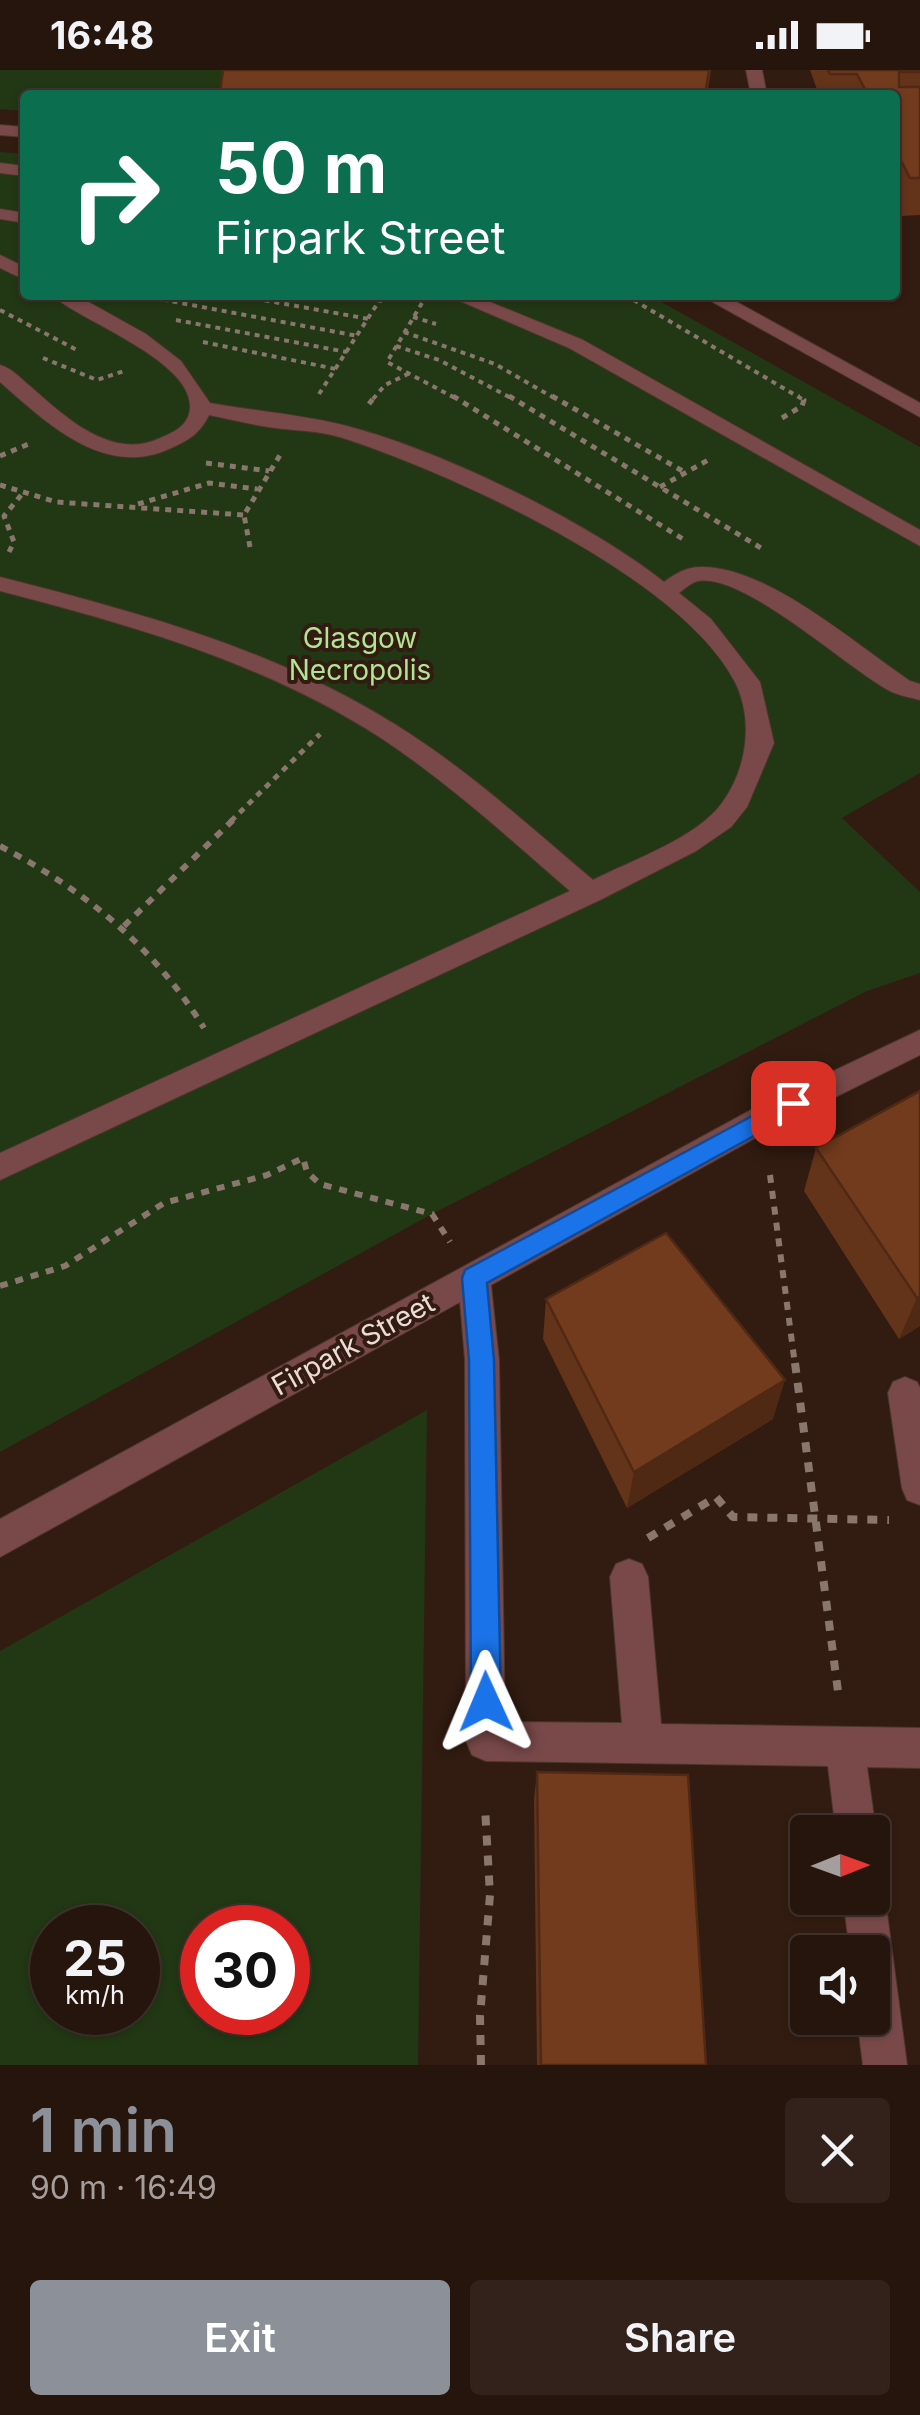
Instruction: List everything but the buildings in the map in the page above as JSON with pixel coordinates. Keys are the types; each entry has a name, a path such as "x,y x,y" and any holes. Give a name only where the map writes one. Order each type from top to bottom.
{"street":[{"path":"0,371 79,438 113,450 142,451 171,442 196,423 201,408 194,388 167,358 70,300"},
{"path":"468,300 576,344 920,539"},
{"path":"726,300 920,411"},
{"path":"0,1166 590,893 718,823 746,789 755,769 760,728 750,688 724,648 665,592 567,530 411,455 346,432 201,408"},
{"path":"665,592 700,574 738,581 900,687 920,692"},
{"path":"0,584 124,616 224,650 348,707 421,753 590,893"},
{"name":"Firpark Street","path":"0,1539 762,1119 920,1042"},
{"path":"474,1278 482,1360 486,1740 920,1748"},
{"path":"905,1393 920,1488"},
{"path":"630,1577 643,1744"},
{"path":"845,1747 854,1815"},
{"path":"881,2035 885,2065"}],"path":[{"path":"167,300 358,336"},
{"path":"263,300 369,319"},
{"path":"323,388 381,300"},
{"path":"634,300 801,398 805,403 802,406"},
{"path":"420,307 386,361 692,543"},
{"path":"0,310 88,356"},
{"path":"159,317 347,352"},
{"path":"413,317 445,326"},
{"path":"404,332 495,364 686,473"},
{"path":"199,342 336,369"},
{"path":"396,346 482,380 773,555"},
{"path":"30,352 64,376"},
{"path":"40,359 50,358 98,380 121,372"},
{"path":"104,364 134,380"},
{"path":"385,385 411,373"},
{"path":"0,456 38,440"},
{"path":"659,488 705,463 689,452"},
{"path":"250,546 244,514 272,467"},
{"path":"123,506 153,502 209,483 258,489"},
{"path":"0,485 56,502 222,516 244,514"},
{"path":"0,559 14,542 4,516 22,494"},
{"path":"718,542 733,532"},
{"path":"124,926 348,707"},
{"path":"0,846 77,888 124,926 186,996 224,1062"},
{"path":"0,1286 70,1264 130,1220 168,1202 243,1185 278,1173 303,1158 307,1172 320,1184 432,1214 474,1278"},
{"path":"770,1174 845,1747"},
{"path":"630,1577 612,1559 716,1496 733,1517 886,1520"},
{"path":"481,2065 480,2016 490,1895 486,1807"}],"green space":[{"path":"0,70 630,70 308,90 20,90 20,111 0,109"},
{"name":"Glasgow Necropolis","path":"0,152 20,154 20,300 658,300 920,447 920,773 842,818 920,892 920,973 867,991 432,1214 0,1452"},
{"path":"427,1410 418,2065 0,2065 0,1651"}],"route":[{"path":"486,1702 482,1360 474,1278 793,1103"}]}
